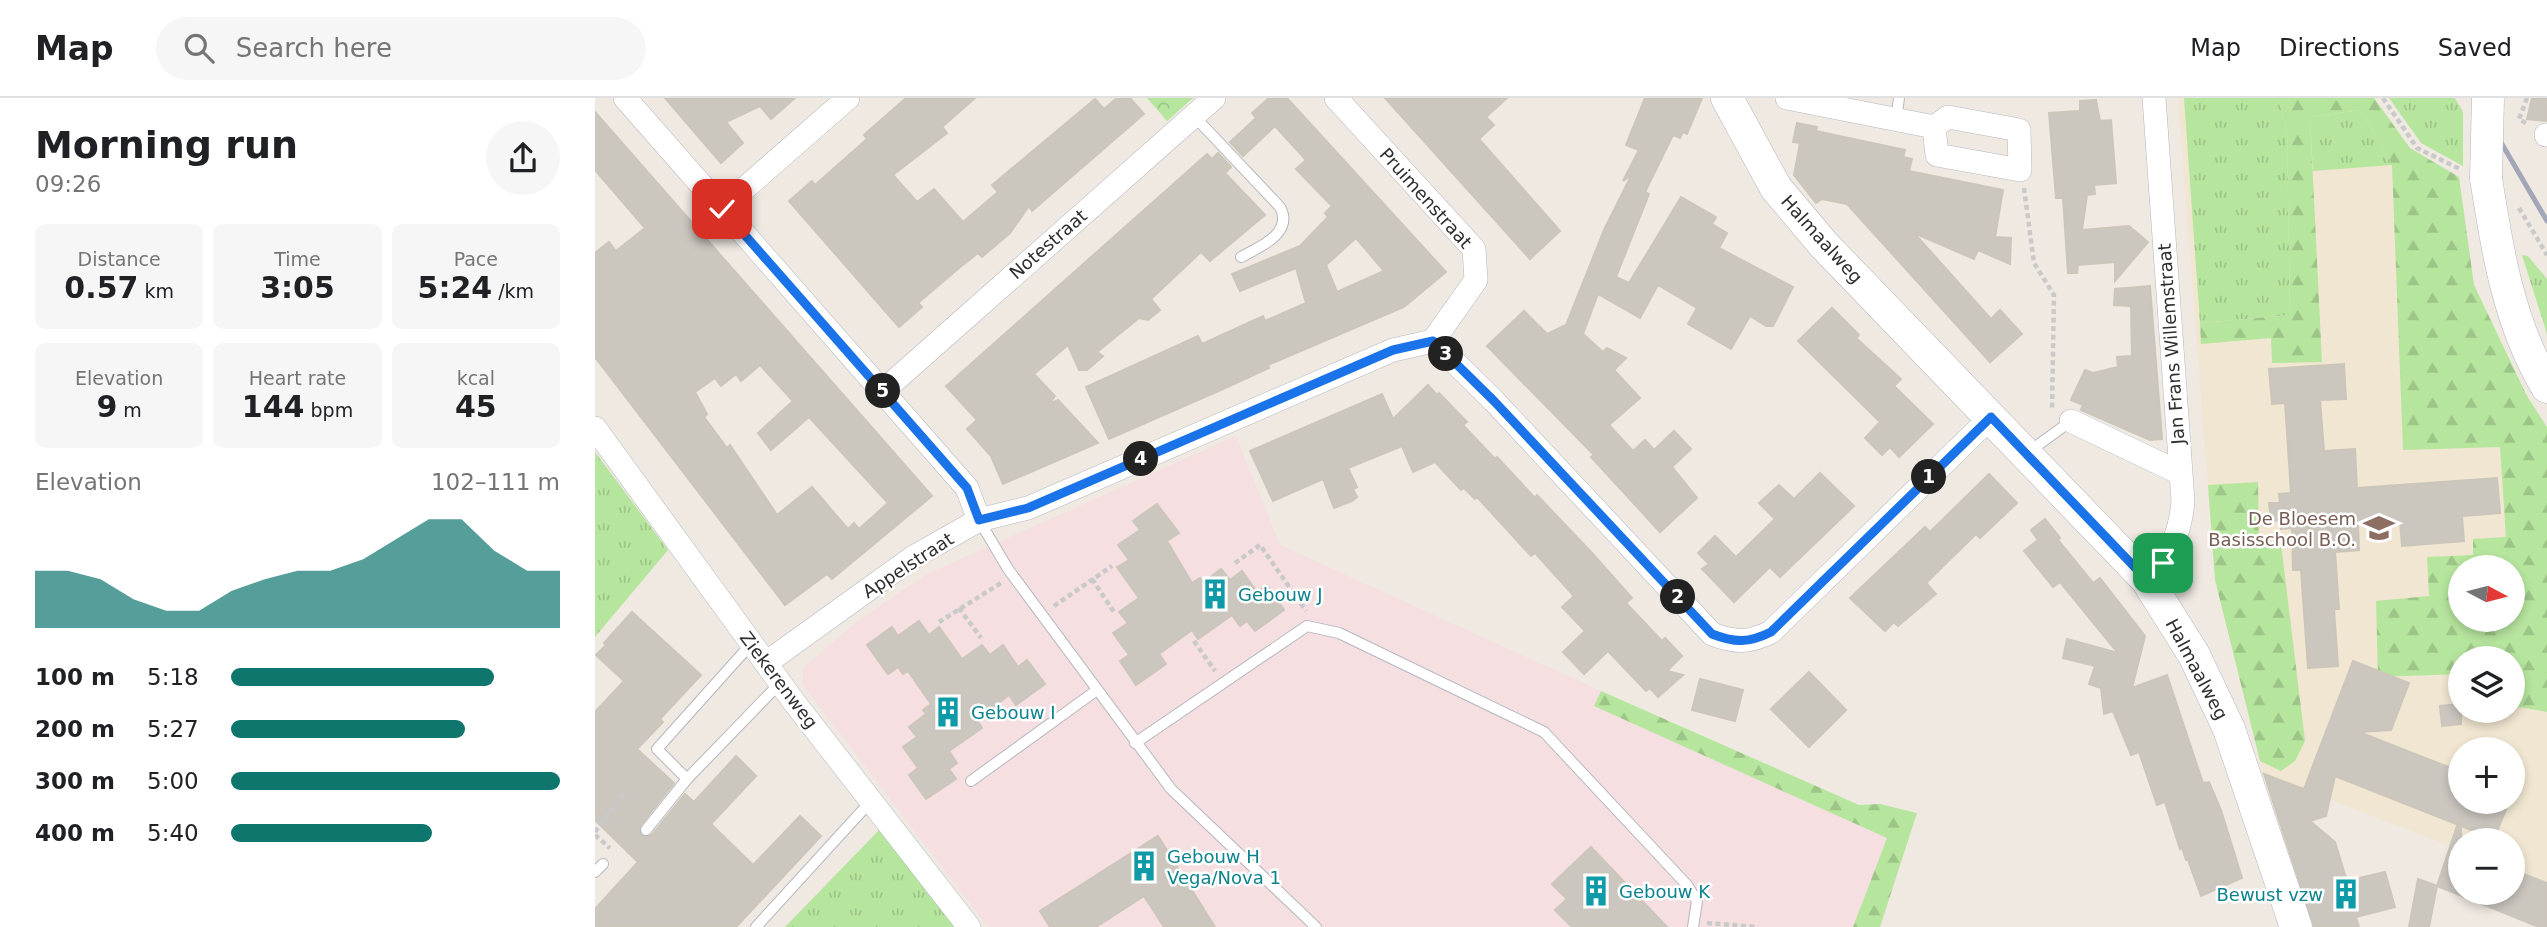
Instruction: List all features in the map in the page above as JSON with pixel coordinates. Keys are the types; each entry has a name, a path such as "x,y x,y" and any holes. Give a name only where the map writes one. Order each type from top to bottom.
{"street":[{"path":"625,98 967,488 979,520"},
{"path":"722,209 848,98"},
{"name":"Notestraat","path":"883,391 1214,98"},
{"name":"Pruimenstraat","path":"1336,98 1473,249 1476,279 1433,341"},
{"name":"Halmaalweg","path":"1727,98 1776,188 1824,245 2147,580 2194,655 2229,729 2296,927"},
{"path":"1787,98 1898,109 1934,127"},
{"name":"Jan Frans Willemstraat","path":"2147,580 2163,563 2177,537 2183,501 2154,98"},
{"path":"2488,98 2486,178 2493,224 2512,304 2547,387"},
{"path":"1948,117 2019,130 2020,170 1937,155 1934,127 1948,117"},
{"path":"1433,341 1494,401 1712,634 1731,642 1753,641 1771,632 1991,417"},
{"name":"Appelstraat","path":"766,663 912,558 979,520 1028,508 1393,350 1433,341"},
{"path":"2061,427 2181,473"},
{"name":"Ziekerenweg","path":"595,428 751,644 969,927"}],"lane":[{"path":"1194,116 1280,207 1285,216 1282,227 1272,240 1241,257"},
{"path":"2027,453 2061,427"},
{"path":"979,520 1013,575 1171,789 1316,927"},
{"path":"1135,743 1307,626 1339,633 1545,732 1687,885 1696,901 1694,924"},
{"path":"687,779 657,748 751,644"},
{"path":"646,830 687,779 780,682"},
{"path":"971,781 1097,691"},
{"path":"755,927 871,801"}],"path":[{"path":"2383,98 2417,148 2462,170"},
{"path":"2519,119 2526,98"},
{"path":"2020,170 2034,263 2054,295 2061,427"},
{"path":"2515,200 2547,255"},
{"path":"1235,563 1260,545 1306,608 1307,626"},
{"path":"1041,614 1112,566"},
{"path":"939,622 1013,575"},
{"path":"1092,579 1114,611"},
{"path":"959,608 981,638"},
{"path":"1194,641 1223,684"},
{"path":"595,832 625,792"},
{"path":"1694,924 1758,927"}],"shaded area":[{"name":"De Bloesem Basisschool B.O.","path":"2178,98 2368,98 2547,489 2547,883 2525,875 2525,828 2448,828 2448,845 2264,774 2215,580"},
{"path":"1236,436 1280,545 1601,691 1594,706 1887,838 1853,927 988,927 803,685 803,668 856,622 925,575"}],"green space":[{"path":"1147,98 1193,98 1167,121"},
{"path":"2184,98 2274,98 2280,104 2287,131 2290,315 2200,323"},
{"path":"2274,98 2374,98 2410,148 2459,177 2474,285 2527,396 2547,427 2547,712 2525,708 2525,646 2448,646 2448,674 2378,677 2376,601 2429,596 2427,557 2448,556 2448,632 2525,632 2525,555 2473,555 2473,539 2506,537 2500,447 2403,450 2392,165 2361,110 2310,117 2322,362 2272,363 2271,338 2201,344 2200,323 2290,315 2287,131 2280,104"},
{"path":"2389,98 2455,98 2463,112 2463,166 2421,143"},
{"path":"2361,110 2392,165 2313,171 2310,117"},
{"path":"2522,255 2528,256 2547,279 2547,334"},
{"path":"595,452 668,550 595,637"},
{"path":"2258,482 2259,546 2281,544 2305,741 2295,761 2281,771 2260,761 2215,580 2208,485"},
{"path":"1601,691 1859,805 1880,804 1917,813 1880,927 1853,927 1887,838 1594,706"},
{"path":"882,827 958,927 785,927"}],"building":[{"path":"665,98 795,98 771,119 760,106 726,122 743,143 721,163"},
{"path":"906,98 975,98 942,127 947,133 893,175 917,202 934,189 963,222 998,192 992,185 1095,99 1104,109 1117,98 1130,98 1144,114 1032,211 1029,206 1010,233 982,257 978,253 959,268 918,303 922,307 899,327 789,201 812,181 815,185 867,139 864,135"},
{"path":"1269,98 1287,98 1446,272 1404,307 1268,365 1269,368 1109,439 1086,387 1198,336 1202,344 1263,316 1265,321 1306,303 1296,268 1240,291 1232,274 1300,246 1328,217 1325,213 1332,206 1296,169 1306,160 1275,126 1243,156 1230,142 1256,118 1252,113","holes":["1356,238 1384,271 1337,292 1326,265"]},
{"path":"1385,98 1507,98 1486,117 1494,125 1479,139 1560,231 1530,259"},
{"path":"1645,98 1702,98 1687,134 1683,132 1680,138 1673,135 1645,192 1649,194 1616,277 1629,283 1681,197 1716,217 1712,224 1727,233 1719,248 1793,287 1773,326 1766,326 1750,316 1731,349 1688,324 1697,308 1658,285 1640,318 1598,294 1583,334 1603,352 1607,348 1626,358 1614,370 1640,398 1609,425 1633,451 1645,440 1654,450 1674,431 1691,449 1672,467 1697,498 1660,532 1591,457 1594,455 1487,346 1524,311 1547,334 1566,325 1604,230 1632,174 1623,181 1639,150 1626,145"},
{"path":"2532,98 2547,98 2547,121 2527,119"},
{"path":"2096,100 2100,121 2111,120 2116,183 2094,185 2095,194 2087,195 2082,230 2129,226 2148,242 2115,281 2115,262 2078,265 2077,273 2068,273 2063,198 2056,198 2049,113 2080,111 2080,101"},
{"path":"595,112 932,496 832,579 827,574 785,605 595,357 595,253 609,242 616,251 645,228 595,170","holes":["760,365 793,401 758,433 771,450 809,417 888,503 859,529 854,523 848,529 812,487 777,515 730,445 727,448 704,417 707,414 695,392 715,378 721,386 736,374 741,381"]},
{"path":"1797,123 1817,127 1816,131 1905,150 1903,157 1912,159 1909,171 2003,190 1995,237 2011,238 2010,264 1978,250 1974,259 1914,233 1991,319 2000,310 2022,334 1990,362 1847,204 1822,199 1816,203 1794,175 1800,143 1793,142"},
{"path":"1218,153 1231,167 1225,173 1265,215 1210,261 1201,252 1151,299 1160,310 1148,320 1139,318 1097,352 1103,356 1087,370 1079,370 1068,345 1034,374 1055,396 1049,404 1058,400 1098,443 1003,484 991,456 967,429 977,420 946,386 1207,154 1212,159"},
{"path":"2150,286 2162,439 2150,440 2081,410 2083,405 2071,400 2085,370 2093,373 2118,367 2117,357 2132,356 2131,306 2114,305 2115,289"},
{"path":"1832,308 1859,335 1856,338 1901,379 1894,386 1933,424 1899,457 1890,447 1882,455 1865,438 1880,422 1798,341"},
{"path":"2344,364 2346,399 2320,400 2324,451 2355,449 2357,488 2497,478 2500,513 2462,516 2464,541 2402,546 2400,520 2358,523 2359,550 2335,552 2339,609 2334,609 2338,666 2308,668 2301,570 2293,570 2292,528 2281,529 2281,520 2271,521 2269,503 2280,503 2279,494 2291,493 2285,403 2272,404 2269,369"},
{"path":"1428,385 1467,422 1463,425 1495,459 1497,457 1535,498 1537,495 1592,553 1632,598 1626,603 1662,641 1665,638 1682,656 1667,671 1683,675 1658,697 1650,688 1646,691 1608,651 1584,674 1563,652 1585,631 1562,607 1574,596 1535,553 1531,556 1477,497 1475,499 1464,488 1461,490 1435,462 1413,472 1402,446 1348,468 1357,487 1353,489 1357,497 1352,501 1334,508 1323,479 1273,501 1250,451 1382,394 1393,419"},
{"path":"1820,473 1854,506 1780,577 1770,567 1734,602 1702,569 1709,564 1698,553 1715,536 1736,557 1775,519 1759,503 1779,485 1794,499"},
{"path":"1989,474 2017,503 1980,538 1976,534 1926,583 1936,594 1898,626 1894,622 1885,631 1850,598 1925,527 1930,532"},
{"name":"Gebouw J","path":"1157,504 1179,533 1167,541 1192,583 1200,578 1204,582 1221,569 1230,580 1242,571 1257,592 1267,585 1284,610 1255,631 1247,621 1240,626 1232,615 1198,639 1192,630 1159,654 1166,664 1136,685 1120,661 1129,655 1113,633 1128,623 1119,612 1139,598 1117,567 1129,560 1118,545 1140,530 1133,521"},
{"path":"2045,519 2060,538 2058,540 2093,583 2100,578 2145,636 2132,688 2167,675 2203,783 2209,782 2221,810 2242,878 2201,896 2188,860 2182,848 2180,849 2165,802 2157,805 2139,752 2131,755 2113,711 2104,714 2101,688 2089,684 2095,666 2063,658 2067,639 2118,653 2060,582 2053,587 2024,551 2038,540 2031,530"},
{"path":"632,612 701,675 660,719 663,722 637,749 674,783 640,826 641,836 652,835 685,794 694,802 736,756 756,776 711,824 753,865 800,816 821,836 736,927 595,927 595,909 638,862 595,820 595,712 624,681 596,655"},
{"name":"Gebouw I","path":"919,621 929,635 939,627 962,659 982,645 990,655 1003,645 1018,667 1027,660 1045,684 1016,705 1009,695 977,720 982,728 949,751 957,763 949,769 956,779 926,799 909,775 918,768 903,747 917,737 909,727 926,714 923,710 931,704 908,671 903,674 898,667 888,674 867,645 892,627 898,636"},
{"path":"2353,661 2409,683 2391,730 2359,732 2448,767 2448,814 2504,814 2498,828 2466,828 2335,776 2326,816 2310,821 2335,842 2347,881 2385,872 2395,907 2356,917 2359,927 2314,927 2264,774 2304,789"},
{"path":"1809,672 1846,710 1809,747 1771,709"},
{"path":"1700,679 1743,690 1735,721 1692,710"},
{"path":"2448,705 2448,723 2461,724 2442,726 2440,706"},
{"name":"Gebouw H Vega/Nova 1","path":"1158,836 1215,927 1164,927 1144,896 1096,927 1050,927 1040,911"},
{"name":"Gebouw K","path":"1591,847 1667,927 1572,927 1555,910 1567,899 1552,884"},
{"path":"2448,853 2448,890 2437,886"},
{"path":"2525,875 2547,883 2547,927 2539,927 2484,905 2525,905"},
{"path":"2418,879 2437,886 2429,927 2409,927"}],"railway":[{"path":"2475,98 2547,221"}],"place":[{"name":"De Bloesem Basisschool B.O.","path":"2379,528"},
{"name":"Gebouw J","path":"1215,594"},
{"name":"Gebouw I","path":"948,712"},
{"name":"Gebouw H Vega/Nova 1","path":"1144,866"},
{"name":"Gebouw K","path":"1596,891"},
{"name":"Bewust vzw","path":"2346,894"}],"route":[{"path":"722,209 967,488 979,520 1028,508 1393,350 1433,341 1494,401 1712,634 1731,642 1753,641 1771,632 1991,417 2147,580 2163,563"}]}
